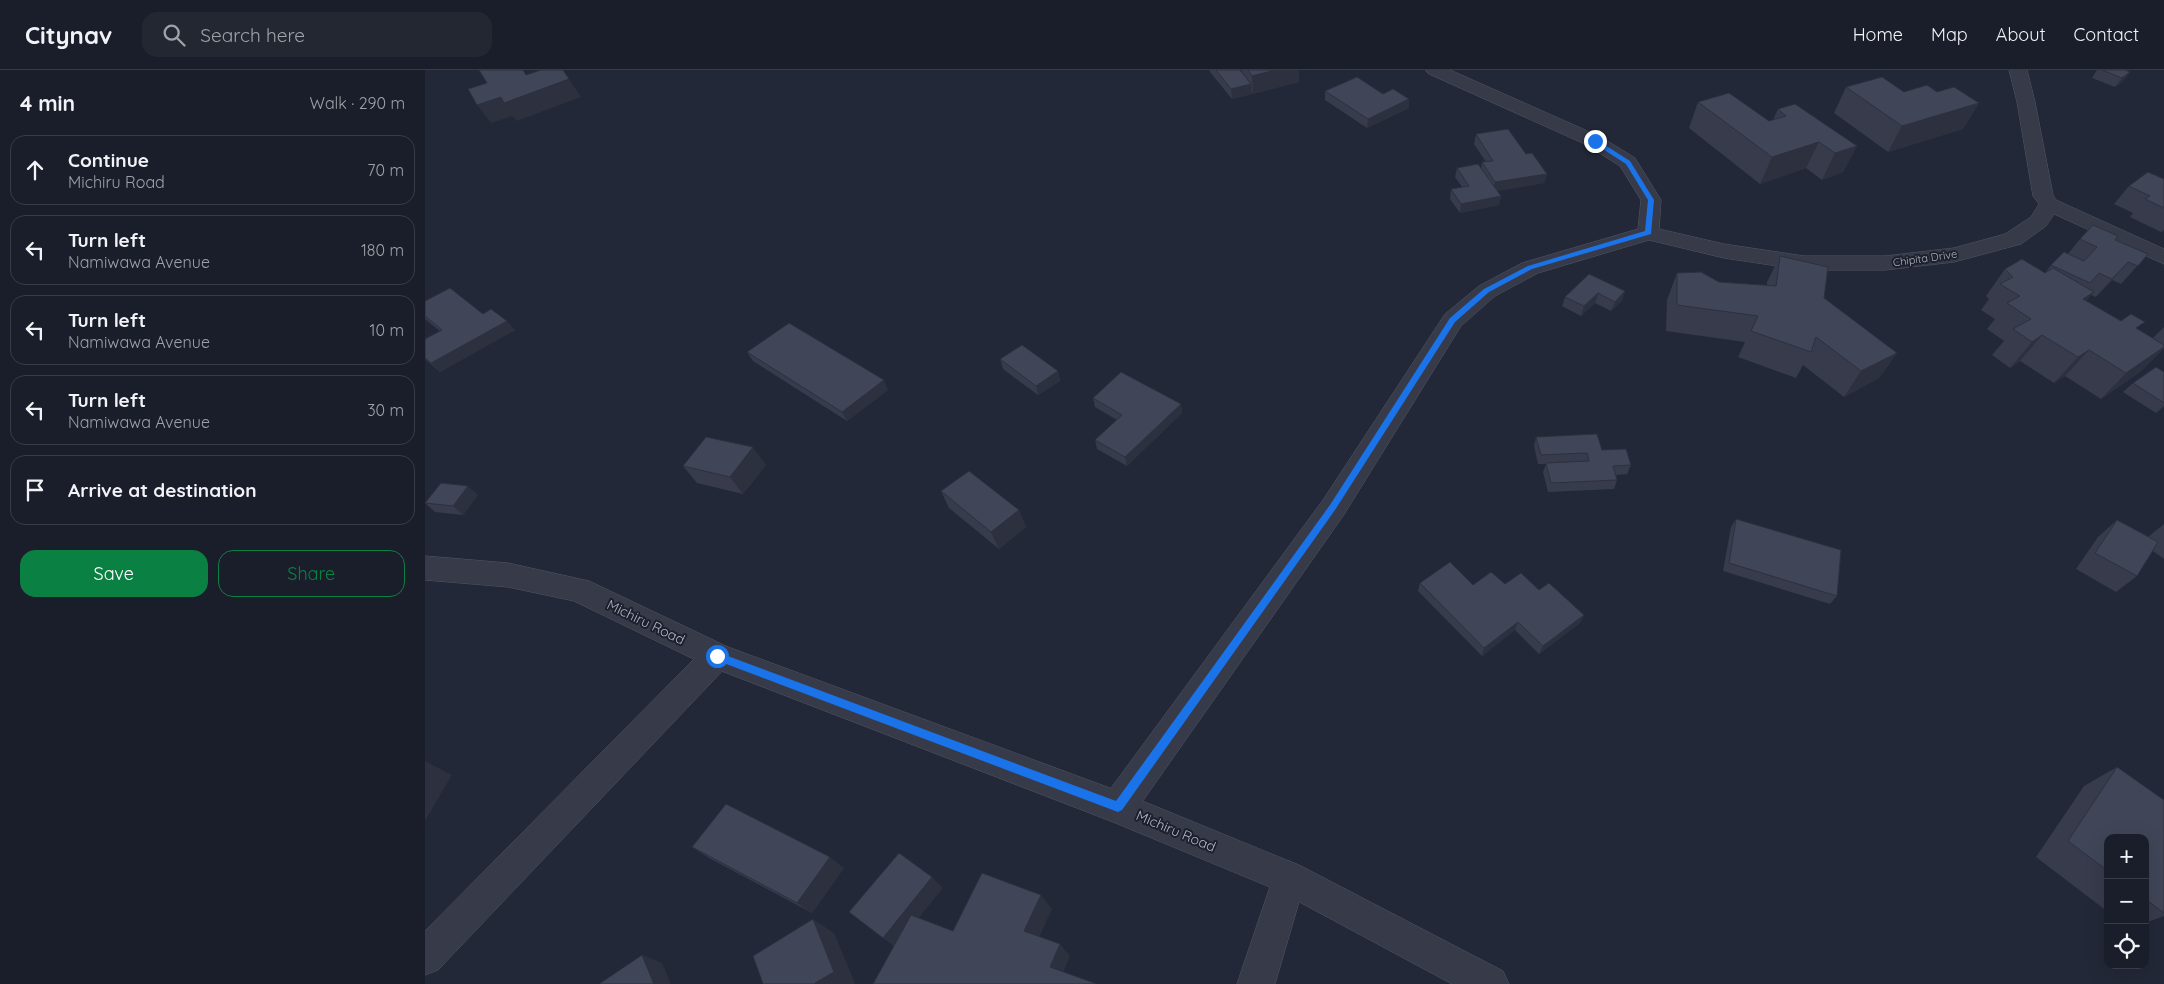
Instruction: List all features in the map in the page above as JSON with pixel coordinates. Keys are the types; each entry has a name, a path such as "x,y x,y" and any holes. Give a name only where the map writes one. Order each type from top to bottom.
{"street":[{"path":"1118,807 1333,508 1453,320 1487,291 1530,268 1648,232 1651,200 1628,162 1595,141 1435,70"},
{"path":"2018,70 2026,102 2043,196 2049,204 2164,257"},
{"name":"Chipita Drive","path":"1648,232 1724,251 1805,263 1885,264 1954,255 2013,239 2039,220 2049,204"},
{"name":"Michiru Road","path":"425,568 508,574 579,590 717,656 1118,807 1289,878 1490,984"},
{"path":"425,957 717,656"},
{"path":"1256,984 1289,878"}],"building":[{"path":"479,70 523,70 526,75 541,70 563,70 569,79 504,103 501,97 477,105 468,89 487,83"},
{"path":"1216,70 1240,70 1251,84 1231,89"},
{"path":"1248,70 1275,70 1252,76"},
{"path":"2102,70 2125,70 2130,72 2122,78"},
{"path":"1357,77 1383,94 1393,89 1409,99 1368,119 1325,91"},
{"path":"1882,77 1904,92 1927,85 1937,92 1954,87 1979,103 1902,126 1846,87"},
{"path":"1729,93 1769,121 1786,116 1778,109 1795,104 1857,146 1835,153 1819,142 1772,157 1698,102"},
{"path":"1508,129 1526,154 1532,153 1547,174 1495,182 1482,162 1493,161 1476,134"},
{"path":"1478,164 1501,196 1461,204 1451,189 1469,186 1457,168"},
{"path":"2148,172 2164,179 2164,208 2145,199 2150,196 2129,186"},
{"path":"2093,225 2118,236 2115,240 2148,254 2138,266 2128,262 2112,279 2099,273 2090,283 2051,265 2064,252 2084,261 2097,247 2080,239"},
{"path":"1780,256 1828,267 1824,298 1897,353 1861,371 1816,337 1811,352 1751,331 1758,316 1677,305 1677,273 1701,272 1719,282 1776,286"},
{"path":"2022,259 2045,273 2053,268 2094,292 2083,299 2121,321 2131,314 2145,322 2136,328 2164,345 2164,347 2126,373 2089,350 2078,357 2042,335 2032,342 2013,329 2031,319 2007,303 2020,296 2000,284 2013,277 2005,269"},
{"path":"1589,274 1625,291 1615,302 1598,293 1584,306 1565,297"},
{"path":"450,288 483,314 491,309 507,321 431,363 425,358 425,339 442,330 425,316 425,301"},
{"path":"789,323 884,380 842,412 747,352"},
{"path":"1022,345 1058,371 1036,386 1000,359"},
{"path":"2156,367 2164,372 2164,403 2133,383"},
{"path":"1121,372 1181,404 1125,457 1095,440 1122,415 1093,398"},
{"path":"1597,434 1602,450 1626,449 1631,465 1613,466 1617,480 1551,483 1546,463 1589,461 1587,453 1541,455 1536,437"},
{"path":"706,437 753,447 730,477 683,466"},
{"path":"969,471 1019,510 991,532 941,491"},
{"path":"441,483 468,486 453,506 425,503"},
{"path":"1736,519 1841,550 1837,596 1729,563"},
{"path":"2117,520 2158,542 2137,576 2095,553"},
{"path":"1450,562 1473,585 1491,572 1505,584 1521,573 1539,590 1549,583 1584,615 1543,646 1518,622 1484,648 1420,583"},
{"path":"2117,767 2164,800 2164,913 2149,902 2149,834 2104,834 2104,868 2068,841"},
{"path":"726,804 830,857 797,903 692,847"},
{"path":"899,853 932,877 883,938 849,912"},
{"path":"982,873 1041,895 1024,931 1060,944 1050,967 1097,984 873,984 911,915 953,931"},
{"path":"813,919 834,972 816,984 763,984 753,956"},
{"path":"642,955 654,984 599,984"}],"route":[{"path":"717,656 1118,807 1333,508 1453,320 1487,291 1530,268 1648,232 1651,200 1628,162 1595,141"}]}
